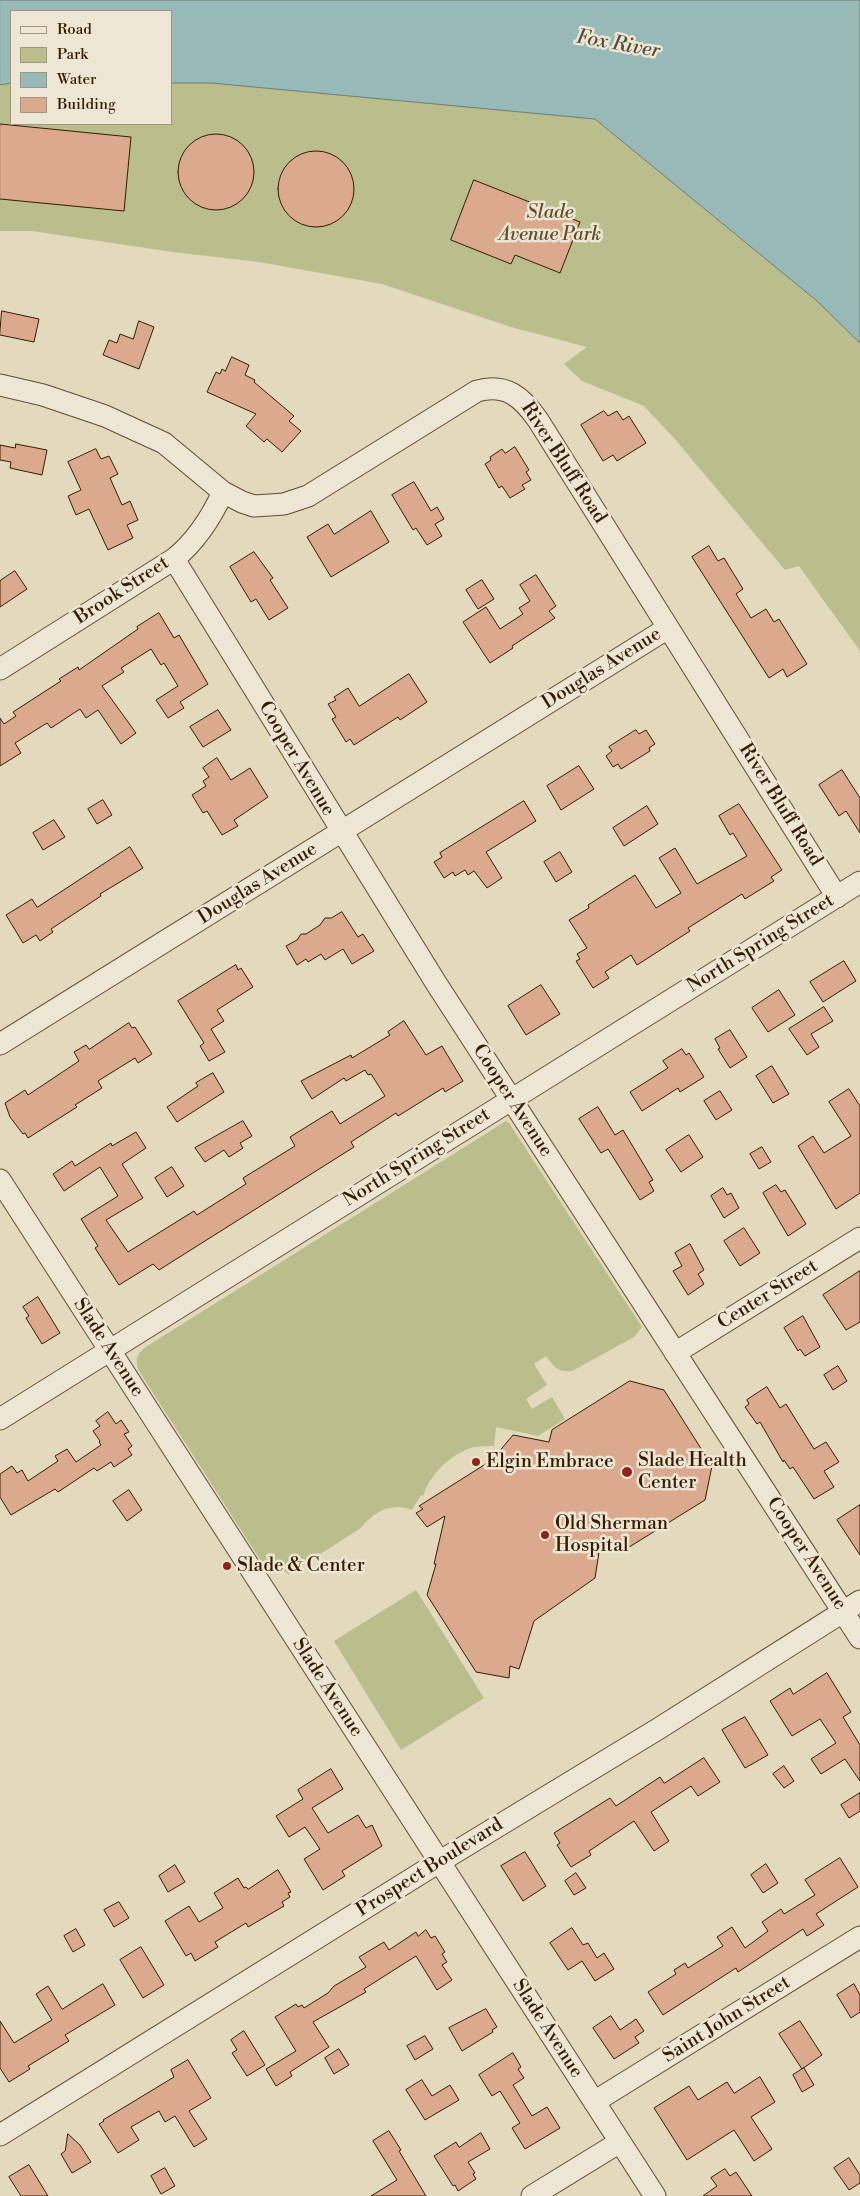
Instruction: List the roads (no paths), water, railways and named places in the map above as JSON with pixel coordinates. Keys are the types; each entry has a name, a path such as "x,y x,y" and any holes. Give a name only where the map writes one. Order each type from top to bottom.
{"street":[{"name":"River Bluff Road","path":"0,385 43,395 105,416 164,444 224,492 254,506 284,504 308,496 468,395 483,389 508,392 523,399 837,897"},
{"name":"Brook Street","path":"0,669 174,559 193,539 217,506 224,492"},
{"name":"Cooper Avenue","path":"174,559 341,832 511,1100 676,1353 851,1606 860,1638"},
{"name":"Douglas Avenue","path":"0,1044 668,628"},
{"name":"North Spring Street","path":"0,1419 860,882"},
{"name":"Slade Avenue","path":"0,1180 655,2196"},
{"name":"Center Street","path":"676,1353 860,1238"},
{"name":"Prospect Boulevard","path":"0,2135 439,1862 658,1729 851,1606"},
{"name":"Saint John Street","path":"594,2102 860,1937"},
{"path":"532,2196 620,2142"}],"water":[{"name":"Fox River","path":"0,0 860,0 860,343 817,301 595,119 211,83 172,83 172,10 10,10 10,83 0,85"}],"place":[{"name":"Elgin Embrace","path":"476,1462"},
{"name":"Slade Health Center","path":"627,1472"},
{"name":"Old Sherman Hospital","path":"545,1535"},
{"name":"Slade & Center","path":"227,1566"}],"park label":[{"name":"Slade Avenue Park","path":"550,224"}]}
